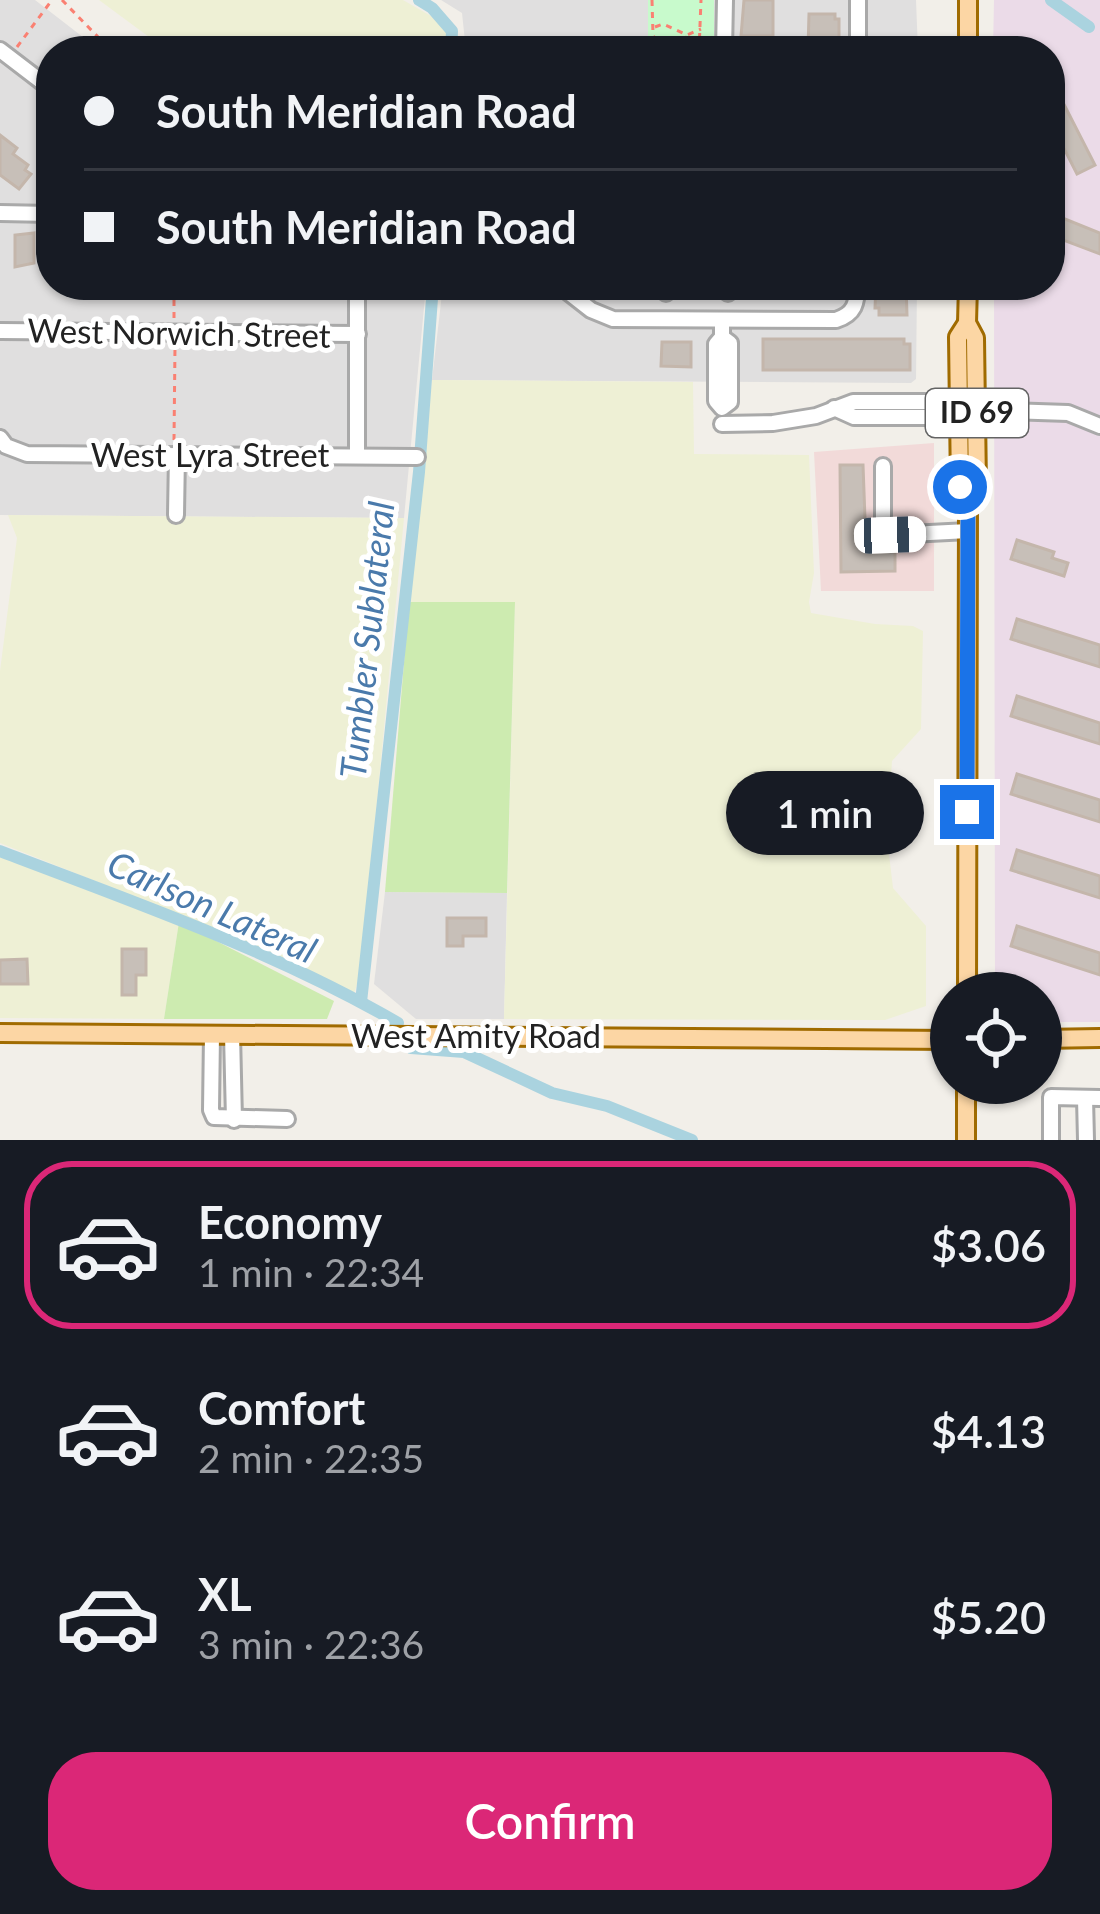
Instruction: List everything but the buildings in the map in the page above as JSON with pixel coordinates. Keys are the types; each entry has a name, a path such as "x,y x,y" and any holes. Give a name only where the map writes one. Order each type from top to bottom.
{"main road":[{"path":"968,0 968,36"},
{"name":"ID 69","path":"967,300 966,325 958,337 958,409 960,487 970,500"},
{"name":"ID 69","path":"966,325 975,338 977,410 977,487 970,500 968,531 967,972"},
{"name":"West Amity Road","path":"0,1033 930,1040"},
{"path":"1062,1039 1100,1038"},
{"path":"966,1140 967,1104"}],"street":[{"path":"724,0 724,36"},
{"path":"858,36 859,0"},
{"path":"0,50 36,78"},
{"path":"0,213 36,214"},
{"path":"357,300 357,456"},
{"path":"581,300 606,317 722,329 836,320 847,316 856,300"},
{"path":"722,329 716,344 722,444"},
{"name":"West Norwich Street","path":"0,331 358,334"},
{"path":"722,416 773,423 834,408 854,417 958,409"},
{"path":"977,410 1068,413 1100,426"},
{"name":"West Lyra Street","path":"3,442 27,454 175,447 417,457"},
{"path":"175,447 176,515"},
{"path":"883,466 883,526 890,535 968,531"},
{"path":"212,1034 212,1113 217,1119 287,1120"},
{"path":"232,1034 234,1120"},
{"path":"1051,1140 1051,1097 1093,1098 1086,1140"}],"path":[{"path":"16,47 52,0"},
{"path":"62,0 86,28 101,36"},
{"path":"652,0 654,36"},
{"path":"700,36 701,0"},
{"path":"655,27 663,24 687,35 701,28"},
{"path":"174,300 174,320"},
{"path":"175,346 175,447"}],"shaded area":[{"path":"0,0 35,0 82,36 36,36 36,300 425,300 404,518 0,515"},
{"path":"441,0 916,0 917,36 464,36 462,13"},
{"path":"994,0 1100,0 1100,1022 1062,1022 1062,972 995,972 994,300 1065,300 1065,36 993,36"},
{"path":"441,300 917,300 916,379 911,383 432,380"},
{"path":"934,443 934,591 821,591 814,452"},
{"path":"385,892 507,893 504,1019 416,1019 374,984"}],"green space":[{"path":"99,0 403,0 431,16 448,33 448,36 148,36"},
{"path":"648,0 714,0 714,36 648,36"},
{"path":"432,380 693,382 694,454 809,455 811,613 923,631 921,729 892,761 887,837 893,888 926,926 926,1006 885,1020 504,1019 515,603 409,602"},
{"path":"8,515 404,518 361,969 348,998 241,950 205,925 0,843 0,671 17,538"},
{"path":"409,602 515,602 507,893 385,892"},
{"path":"0,852 179,922 164,1019 0,1018"},
{"path":"179,922 334,1001 327,1019 164,1019"}],"waterway":[{"name":"Tumbler Sublateral","path":"419,0 432,8 452,36"},
{"path":"1051,0 1089,27"},
{"name":"Tumbler Sublateral","path":"361,1002 419,472 432,300"},
{"name":"Carlson Lateral","path":"0,851 253,950 398,1023"},
{"name":"Carlson Lateral","path":"411,1048 464,1052 552,1093 607,1106 692,1140"}],"route":[{"path":"960,487 968,503 967,812"}]}
